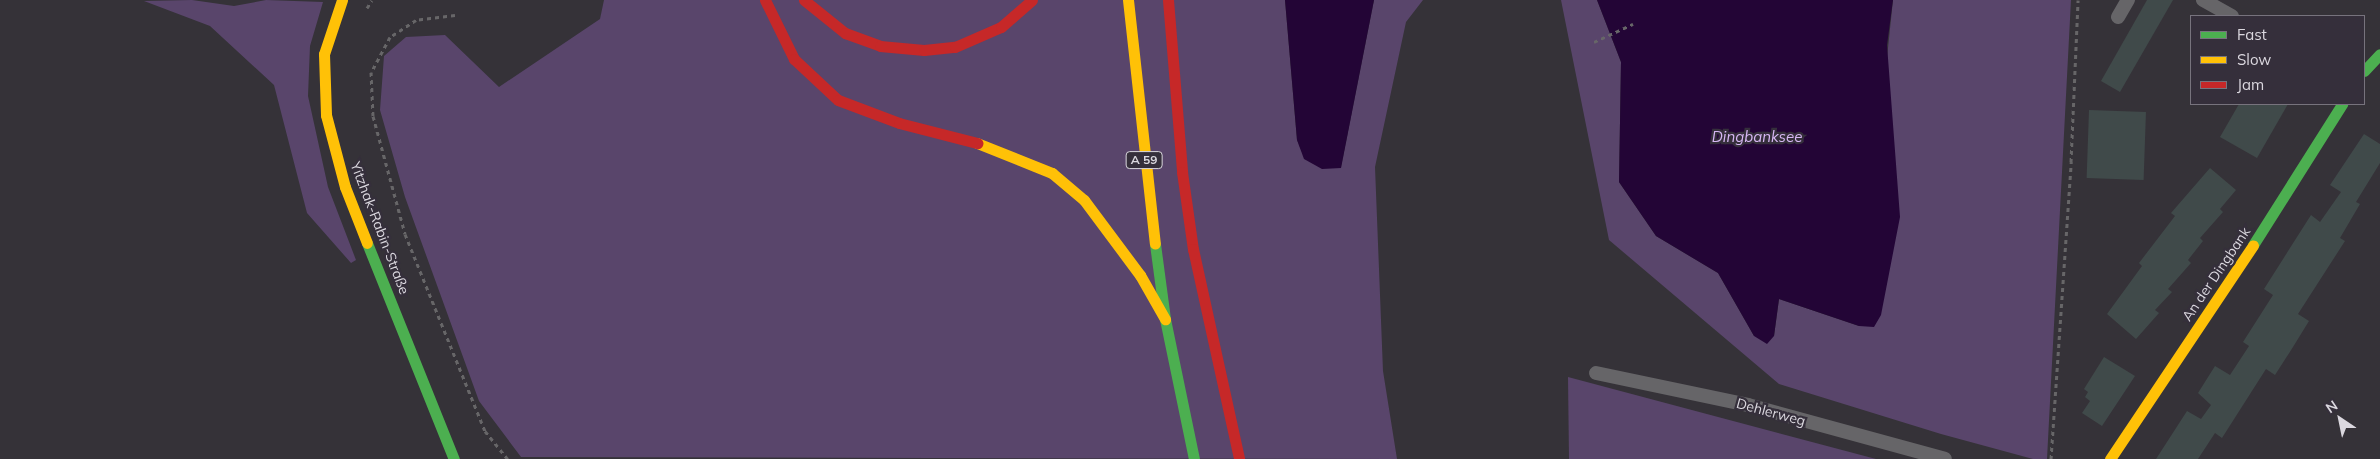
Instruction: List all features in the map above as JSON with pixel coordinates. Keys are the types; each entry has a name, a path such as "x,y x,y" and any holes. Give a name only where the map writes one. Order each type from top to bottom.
{"main road":[{"name":"Yitzhak-Rabin-Straße","path":"342,0 324,54 326,114 345,186 454,459"},
{"path":"765,0 794,59 838,100 899,123 966,139 1052,173 1084,200 1107,228 1140,275 1165,319"},
{"path":"804,0 845,33 880,46 924,50 955,47 1001,27 1032,0"},
{"name":"A 59","path":"1128,0 1142,143 1165,319 1194,459"},
{"name":"A 59","path":"1168,0 1182,172 1192,240 1239,459"},
{"path":"2365,70 2380,54"},
{"name":"An der Dingbank","path":"2110,459 2281,205 2341,105"}],"lane":[{"path":"2118,17 2128,0"},
{"path":"2203,0 2230,15"},
{"name":"Dehlerweg","path":"1596,373 1748,405 1945,459"}],"path":[{"path":"364,17 372,0"},
{"path":"2051,459 2071,162 2078,0"},
{"path":"455,15 416,20 390,37 371,72 373,116 405,234 485,431 508,459"},
{"path":"1594,42 1633,24"}],"shaded area":[{"path":"192,0 234,6 266,0 323,2 310,46 308,96 328,187 356,260 351,263 307,213 274,85 210,26 144,1"},
{"path":"604,0 1285,0 1297,140 1305,159 1341,167 1374,0 1423,0 1406,22 1375,167 1383,371 1397,459 521,457 479,401 405,197 380,110 384,56 406,37 445,35 499,87 600,19"},
{"path":"1561,0 1597,0 1621,62 1619,182 1656,236 1718,273 1754,336 1774,336 1779,299 1859,326 1893,0 2071,0 2047,459 2033,459 1941,434 1779,384 1609,240"},
{"path":"1568,377 1876,459 1569,459"}],"water":[{"path":"1285,0 1374,0 1341,168 1322,169 1304,159 1297,140"},
{"name":"Dingbanksee","path":"1597,0 1893,0 1887,45 1900,217 1881,315 1874,327 1859,326 1779,299 1774,336 1767,344 1754,336 1718,273 1656,236 1619,182 1621,62"}],"building":[{"path":"2147,0 2173,0 2120,92 2101,81"},
{"path":"2238,105 2287,105 2257,158 2220,137"},
{"path":"2089,110 2146,112 2144,180 2087,178"},
{"path":"2364,134 2380,144 2380,163 2356,202 2360,204 2340,238 2345,241 2298,314 2309,321 2293,347 2275,375 2266,369 2222,438 2215,433 2198,459 2156,459 2187,411 2201,419 2211,405 2198,393 2215,366 2230,375 2249,346 2243,342 2273,295 2264,289 2311,215 2320,222 2341,192 2330,185"},
{"path":"2210,168 2236,190 2220,209 2223,212 2200,238 2203,241 2188,260 2191,263 2168,289 2172,292 2155,310 2159,313 2136,339 2107,314 2142,266 2139,263 2175,216 2171,213"},
{"path":"2104,357 2135,376 2102,426 2082,413 2090,401 2085,397 2088,392 2084,389"}],"traffic: fast":[{"path":"2365,70 2380,54"},
{"path":"2253,245 2341,105"},
{"path":"367,243 454,459"},
{"path":"1155,244 1165,319 1194,459"}],"traffic: slow":[{"path":"342,0 324,54 326,115 345,187 367,243"},
{"path":"1128,0 1155,244"},
{"path":"977,143 1052,173 1084,200 1140,275 1165,319"},
{"path":"2110,459 2253,245"}],"traffic: jam":[{"path":"765,0 794,59 838,100 899,123 977,143"},
{"path":"804,0 845,33 880,46 924,50 955,47 1001,27 1032,0"},
{"path":"1168,0 1182,172 1193,249 1239,459"}]}
